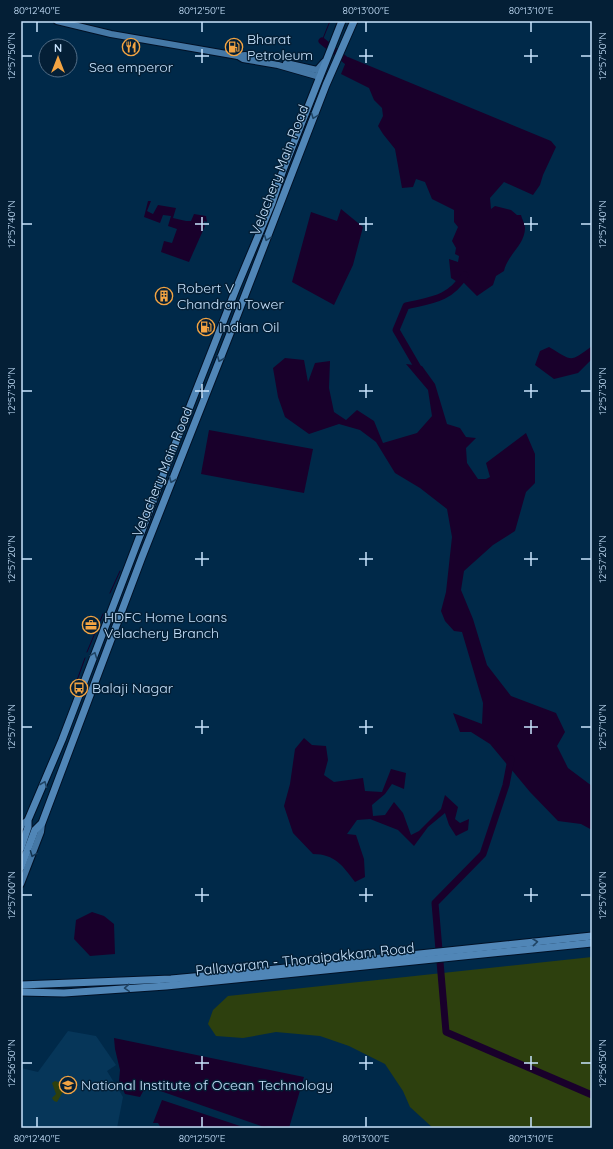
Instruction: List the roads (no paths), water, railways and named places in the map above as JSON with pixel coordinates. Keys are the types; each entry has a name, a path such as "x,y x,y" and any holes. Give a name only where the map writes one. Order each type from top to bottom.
{"main road":[{"path":"57,21 111,34 238,56 245,55 317,70 322,64 325,65"},
{"name":"Velachery Main Road","path":"24,847 28,820 56,755 165,470 342,21"},
{"name":"Velachery Main Road","path":"24,847 35,830 42,823 142,557 323,93 354,21"},
{"path":"238,56 243,59 278,65 320,77"},
{"path":"221,330 230,334"},
{"path":"56,755 66,759"},
{"path":"21,827 22,824 28,820"},
{"path":"21,884 41,832 42,823"},
{"path":"21,867 24,847"},
{"name":"Pallavaram - Thoraipakkam Road","path":"21,985 60,993 577,941 592,936"},
{"name":"Pallavaram - Thoraipakkam Road","path":"577,941 592,943"},
{"path":"21,982 32,987"},
{"name":"Pallavaram - Thoraipakkam Road","path":"21,992 32,987 45,985 169,982"}],"waterway":[{"path":"322,41 330,21"},
{"path":"322,41 353,66"},
{"path":"421,373 396,330 406,306 439,298 453,290 465,275"},
{"path":"110,593 120,571"},
{"path":"87,652 103,614"},
{"path":"75,686 85,658"},
{"path":"511,759 506,785 483,854 435,903 446,1032 592,1095"}],"place":[{"name":"Sea emperor","path":"131,47"},
{"name":"Bharat Petroleum","path":"234,47"},
{"name":"Robert V Chandran Tower","path":"164,296"},
{"name":"Indian Oil","path":"206,327"},
{"name":"HDFC Home Loans Velachery Branch","path":"91,625"},
{"name":"Balaji Nagar","path":"79,688"},
{"name":"National Institute of Ocean Technology","path":"68,1085"}]}
